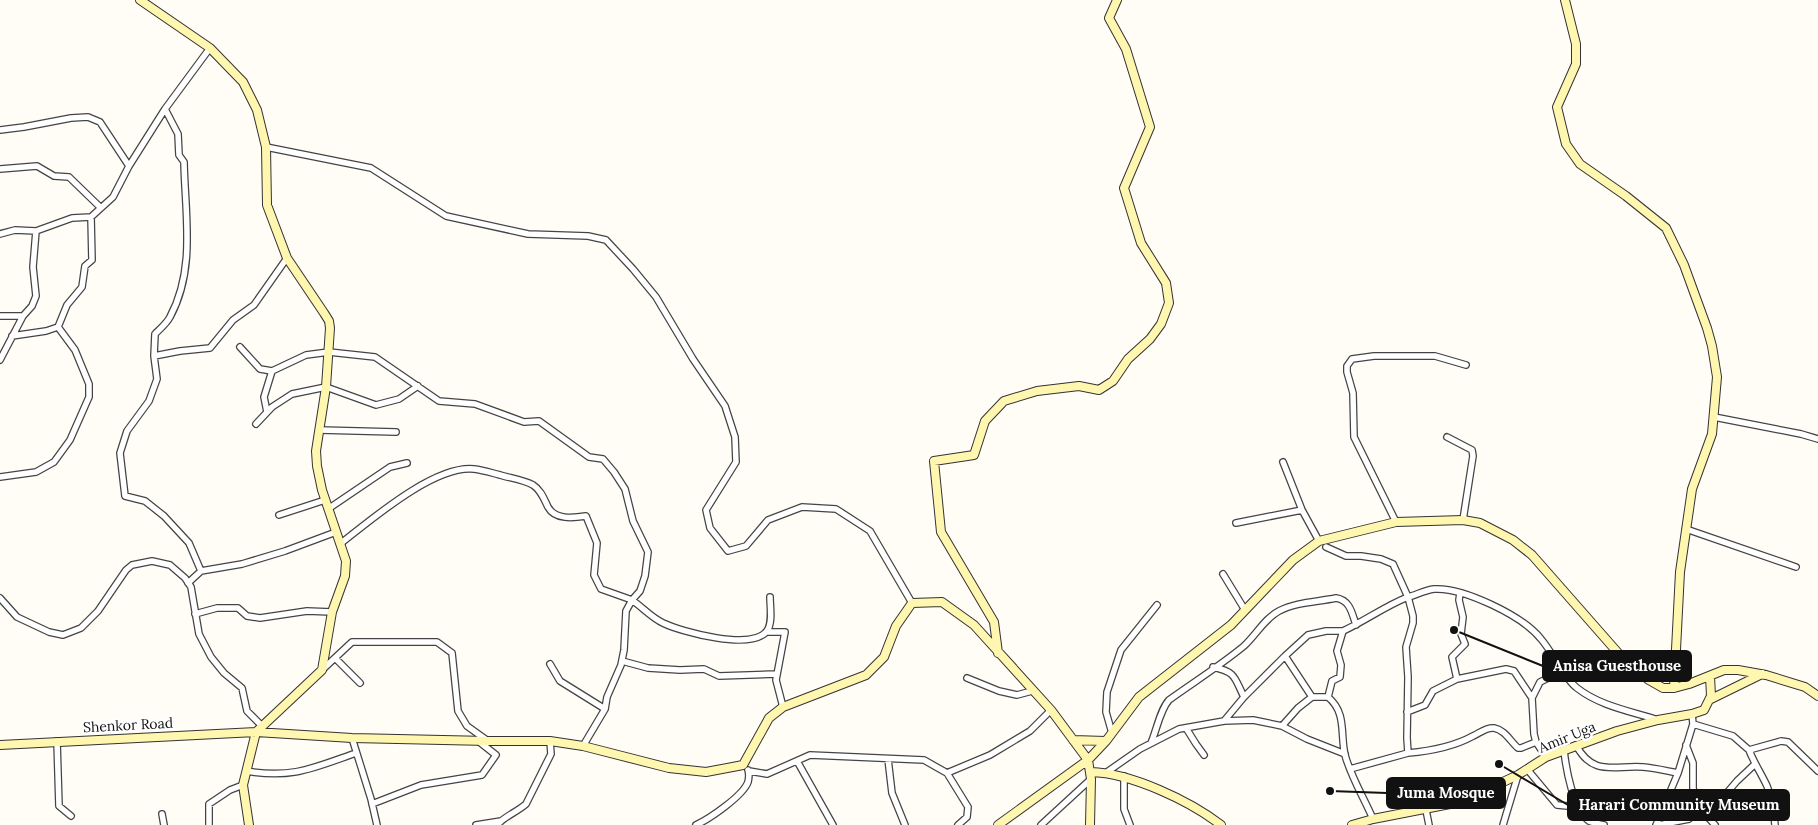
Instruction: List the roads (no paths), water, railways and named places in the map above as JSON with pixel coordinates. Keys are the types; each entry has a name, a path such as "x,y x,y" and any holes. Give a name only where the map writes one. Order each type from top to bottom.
{"street":[{"path":"140,0 210,48 243,82 257,110 266,147 267,205 286,258 329,321 326,387 316,451 317,466 325,500 346,561 346,576 332,612 322,670"},
{"path":"998,654 994,622 941,532 934,461 974,455 985,421 1004,401 1037,391 1079,386 1099,390 1113,381 1128,359 1150,339 1161,324 1169,303 1166,283 1141,243 1124,188 1150,127 1126,49 1108,18 1117,0"},
{"path":"1565,0 1576,44 1576,64 1557,107 1566,144 1580,164 1626,196 1666,228 1684,266 1712,346 1717,377 1712,434 1692,489 1680,572 1674,688"},
{"path":"0,234 15,230 36,231 72,218 91,217 113,197 129,166 165,109 210,48"},
{"path":"165,109 178,134 179,155 184,162 188,235 183,284 170,318 155,334 154,356 157,379 149,401 127,432 120,453 125,496 145,501 164,516 189,543 201,571"},
{"path":"0,130 88,117 100,122 129,166"},
{"path":"266,147 371,168 446,216 528,234 588,236 606,240 633,268 656,297 693,359 725,406 735,437 736,462 706,510 710,528 728,551 746,546 768,520 802,507 836,509 870,530 912,603"},
{"path":"0,169 37,166 54,176 69,177 101,208"},
{"path":"12,336 46,331 58,326 67,305 82,287 85,266 92,260 91,217"},
{"path":"0,360 23,316 32,306 36,296 34,267 36,231"},
{"path":"154,356 210,348 233,320 254,305 286,258"},
{"path":"0,316 23,316"},
{"path":"0,477 36,472 54,462 70,440 89,397 89,384 76,350 58,326"},
{"path":"240,347 260,369 272,371 306,355 329,352 375,357 439,401 475,404 524,422 539,421 589,457 603,459 625,489 634,521 648,552 645,576 640,591 626,611 622,661 607,698 605,709 584,746"},
{"path":"1396,522 1354,437 1353,393 1347,366 1352,359 1374,356 1435,356 1466,365"},
{"path":"266,412 264,398 272,371"},
{"path":"256,424 272,407 292,394 326,387 376,405 399,399 418,386"},
{"path":"1714,417 1818,439"},
{"path":"319,430 396,432"},
{"path":"1447,437 1472,450 1473,456 1463,520"},
{"path":"1283,462 1302,510 1320,541"},
{"path":"328,509 390,467 407,463"},
{"path":"340,544 396,501 417,488 444,474 473,469 513,478 533,485 544,497 549,509 560,516 571,518 586,516 597,543 594,576 601,589 632,600 662,622 698,635 738,640 757,638 766,632 770,624 770,597"},
{"path":"279,516 325,500"},
{"path":"1236,524 1302,510"},
{"path":"998,825 1088,760 1106,741 1138,698 1231,625 1293,560 1320,541 1396,522 1463,520 1480,523 1513,540 1532,555 1626,662 1649,680 1663,688 1674,688 1724,670 1738,670 1762,674 1805,687 1818,696"},
{"path":"1686,529 1796,567"},
{"path":"188,583 201,571 242,564 336,532"},
{"path":"1326,547 1346,556 1381,559 1393,564 1408,597 1414,616 1406,647 1408,753"},
{"path":"0,598 17,617 49,632 63,635 81,628 98,611 126,570 132,565 152,561 170,566 185,578 191,587 199,634 211,657 242,688 247,711 259,729"},
{"path":"1223,574 1245,610"},
{"path":"1224,721 1244,697 1308,636 1326,631 1343,630 1356,625 1394,602 1434,589 1460,593 1488,602 1524,624 1540,638 1575,687 1600,703 1658,720"},
{"path":"1457,679 1452,657 1465,644 1460,629 1463,617 1459,600 1460,593"},
{"path":"1151,743 1159,725 1163,707 1169,700 1248,642 1266,619 1293,605 1336,598 1347,602 1356,625"},
{"path":"912,603 942,602 974,626 1051,710 1088,760 1091,776 1090,825"},
{"path":"912,603 896,626 884,657 866,675 783,707 769,718 743,765 749,771 767,774 810,755 924,760 947,773 968,807 967,817 958,825"},
{"path":"1112,733 1106,712 1108,692 1121,650 1158,605"},
{"path":"195,614 217,608 238,608 247,616 260,618 308,611 332,612"},
{"path":"1328,697 1332,681 1340,677 1341,665 1337,651 1343,630"},
{"path":"766,632 785,632 776,674 783,707"},
{"path":"249,825 243,786 259,729 352,642 437,642 452,653 458,711 467,726 488,742"},
{"path":"1285,656 1312,697"},
{"path":"335,658 360,683"},
{"path":"622,661 648,668 704,669 719,676 776,674"},
{"path":"550,664 560,681 605,709"},
{"path":"1214,668 1228,670 1244,697"},
{"path":"1407,712 1425,705 1433,691 1457,679 1506,669 1514,671 1532,698"},
{"path":"1546,757 1536,742 1534,734 1532,698 1540,682 1563,671"},
{"name":"Amir Uga","path":"1352,825 1466,800 1518,775 1546,757 1576,745 1617,731 1704,710 1709,700 1762,674"},
{"path":"1709,700 1711,696 1710,676"},
{"path":"967,678 999,691 1017,695 1032,691"},
{"path":"1282,726 1298,708 1312,697 1328,697 1333,701 1340,713 1343,724 1345,754 1350,769 1373,819"},
{"path":"947,773 990,755 1030,731 1051,710"},
{"path":"1692,714 1693,724 1678,773 1658,825 1690,822 1698,810"},
{"path":"1041,825 1091,776 1107,772 1151,743 1179,729 1224,721 1253,720 1282,726 1307,739 1345,754"},
{"path":"1693,724 1733,736 1749,750 1754,765 1766,785 1773,805 1775,825"},
{"path":"1186,728 1204,755"},
{"path":"1350,769 1408,753 1458,744 1488,728 1496,728 1508,736 1518,748 1536,742"},
{"name":"Shenkor Road","path":"0,745 259,729 352,738 476,740 488,742 550,741 584,746 669,768 706,772 743,765"},
{"path":"352,738 377,825"},
{"path":"372,804 421,785 482,775 496,755 476,740"},
{"path":"1073,740 1106,741"},
{"path":"58,741 60,806 71,816"},
{"path":"476,825 499,823 526,804 551,754 550,741"},
{"path":"1749,750 1781,741 1788,742 1818,771"},
{"path":"1576,745 1583,758 1597,766 1615,768 1642,767 1678,773"},
{"path":"1686,745 1693,763 1693,788 1698,810 1715,825"},
{"path":"1564,750 1565,767 1578,807 1590,821 1604,825"},
{"path":"246,771 268,775 305,771 356,753"},
{"path":"888,759 892,793 905,825"},
{"path":"797,761 833,825"},
{"path":"1707,816 1737,781 1754,765"},
{"path":"1527,769 1557,805 1578,807"},
{"path":"696,825 706,820 740,793 748,782 749,771"},
{"path":"1107,772 1124,776 1175,798 1221,825"},
{"path":"1503,825 1518,775"},
{"path":"1124,776 1124,809 1130,825"},
{"path":"209,825 208,804 230,790 243,786"},
{"path":"1426,810 1429,825"},
{"path":"162,814 164,825"}],"place":[{"name":"Anisa Guesthouse","path":"1454,630"},
{"name":"Harari Community Museum","path":"1499,764"},
{"name":"Juma Mosque","path":"1330,791"}]}
